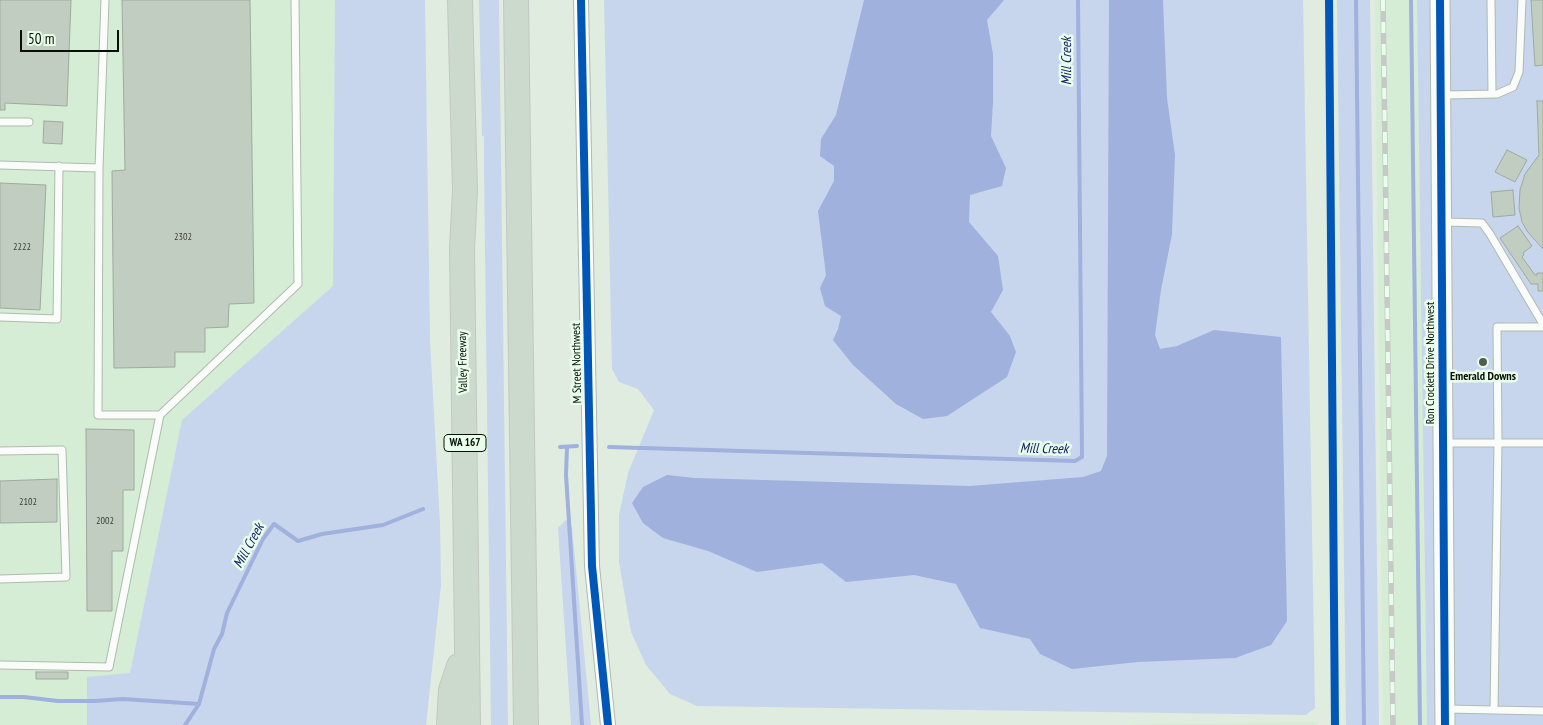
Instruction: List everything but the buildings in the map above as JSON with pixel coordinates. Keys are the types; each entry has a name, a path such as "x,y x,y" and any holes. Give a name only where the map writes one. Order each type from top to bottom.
{"highway":[{"name":"Valley Freeway","path":"460,0 465,191 462,248 468,725"},
{"path":"516,0 526,725"},
{"path":"522,353 540,725"},
{"path":"449,725 451,690 467,638"}],"street":[{"name":"M Street Northwest","path":"581,0 592,566 608,725"},
{"name":"Ron Crockett Drive Northwest","path":"1440,0 1445,717"}],"lane":[{"path":"105,0 99,168 98,415 160,415"},
{"path":"0,665 110,667 160,415 298,284 294,0"},
{"path":"1491,0 1492,94"},
{"path":"1441,95 1497,94 1513,87 1519,72 1522,0"},
{"path":"0,122 29,122"},
{"path":"0,165 99,168"},
{"path":"0,317 57,319 59,166"},
{"path":"1442,222 1482,222 1543,326 1497,327 1498,443 1494,710"},
{"path":"1443,443 1543,443"},
{"path":"0,451 62,450 66,577 0,579"},
{"path":"1445,717 1494,710 1543,711"}],"shaded area":[{"path":"0,0 335,0 333,286 182,420 130,673 88,725 0,725"},
{"path":"335,0 425,0 430,341 440,524 441,585 426,725 87,725 87,677 130,673 182,420 333,286"},
{"path":"479,0 499,0 508,725 491,725 484,135 482,137"},
{"path":"604,0 1303,0 1315,708 1306,715 697,706 670,694 646,665 631,632 619,562 619,515 628,473 654,410 638,389 619,382 612,369"},
{"path":"1337,0 1370,0 1379,725 1346,725"},
{"path":"1375,0 1417,0 1427,725 1383,725"},
{"name":"Emerald Downs","path":"1417,0 1543,0 1543,725 1427,725"},
{"path":"566,520 572,527 591,725 571,725 558,528"},
{"path":"1318,722 1318,725 1132,725 1135,724"}],"water":[{"path":"864,0 1004,0 987,20 993,54 991,136 1006,168 1002,186 970,195 969,222 998,256 1003,290 991,312 1010,336 1016,352 1007,377 947,416 923,419 896,404 853,365 833,340 841,316 825,306 820,288 826,275 818,211 834,181 834,166 820,156 821,139 836,115"},
{"path":"1109,0 1163,0 1167,98 1175,155 1172,234 1161,290 1155,335 1160,349 1177,346 1214,330 1281,337 1287,621 1271,645 1235,658 1138,662 1072,669 1040,654 1030,639 980,628 956,584 914,575 846,582 822,563 757,572 708,551 663,538 643,523 632,503 643,487 667,475 695,478 970,486 1083,477 1101,471 1107,456"}],"waterway":[{"name":"Mill Creek","path":"609,447 1075,461 1082,457 1078,0"},
{"path":"1356,0 1364,725"},
{"path":"1411,0 1420,725"},
{"name":"Mill Creek","path":"560,447 577,446"},
{"path":"567,447 566,475 582,725"},
{"name":"Mill Creek","path":"185,725 199,704 214,649 222,634 227,613 263,539 274,524 298,541 322,534 383,525 423,509"},
{"path":"0,697 24,697 58,701 123,699 199,704"}],"railway":[{"path":"1383,0 1393,725"}],"cycle path":[{"path":"581,0 592,566 608,725"},
{"path":"1329,0 1335,725"},
{"path":"1440,0 1445,725"}],"place":[{"name":"Emerald Downs","path":"1483,362"}]}
